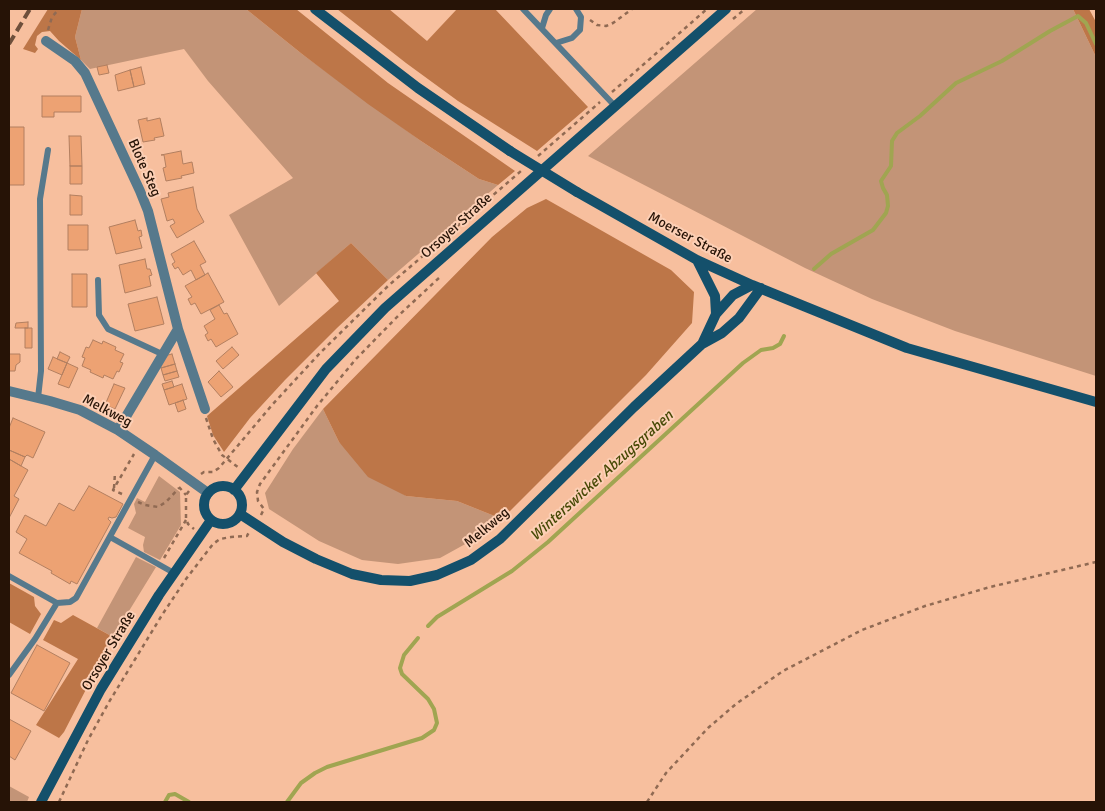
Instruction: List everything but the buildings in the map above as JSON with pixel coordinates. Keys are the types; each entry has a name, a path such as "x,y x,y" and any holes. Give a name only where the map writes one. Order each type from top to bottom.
{"main road":[{"name":"Moerser Straße","path":"315,9 418,88 510,151 577,192 697,260 757,287 907,348 1096,402"},
{"name":"Orsoyer Straße","path":"234,490 326,370 385,308 614,105 726,9"},
{"path":"697,260 714,296 716,314"},
{"name":"Melkweg","path":"702,344 716,314 733,295 757,287"},
{"name":"Melkweg","path":"240,514 283,542 316,559 352,574 381,580 410,581 437,575 471,560 500,539 626,414 702,344 722,333 739,318 757,287"},
{"path":"223,486 234,490 239,494 241,500 240,514 227,524 221,525 211,520 204,509 205,498 208,493 212,489 223,486"},
{"name":"Orsoyer Straße","path":"41,802 101,689 174,573 211,520"}],"street":[{"name":"Blote Steg","path":"46,41 67,54 85,73 140,191 148,211 178,328 205,409"},
{"path":"118,430 178,328"},
{"name":"Melkweg","path":"9,391 80,410 118,430 208,493"}],"lane":[{"path":"523,9 614,105"},
{"path":"542,28 550,9"},
{"path":"556,43 572,38 580,30 582,18 576,9"},
{"path":"38,398 40,371 40,199 48,150"},
{"path":"98,280 100,315 108,329 162,354"},
{"path":"9,576 57,603 70,602 76,598 155,455"},
{"path":"110,537 174,573"},
{"path":"9,675 35,639 57,603"}],"path":[{"path":"46,41 48,26 58,9"},
{"path":"586,15 592,22 606,26 632,9"},
{"path":"729,23 745,9"},
{"path":"260,484 337,381 397,317 445,271"},
{"path":"205,409 205,417 210,433 226,459"},
{"path":"114,490 134,454 128,450"},
{"path":"114,490 115,473"},
{"path":"172,482 186,495"},
{"path":"114,490 145,505 158,506 166,502 179,488"},
{"path":"160,565 186,520"},
{"path":"59,802 88,740 132,664 181,586 213,544"},
{"path":"647,802 666,773 708,728 736,704 783,671 862,630 926,606 990,587 1096,562"}],"shaded area":[{"path":"48,9 82,9 75,37 81,60 50,31 42,32 37,36 35,45 38,49 35,53 23,49"},
{"path":"82,9 246,9 302,54 421,141 479,179 498,185 388,280 351,243 279,306 229,215 293,178 208,81 184,49 90,69 81,60 75,37"},
{"path":"246,9 296,9 388,83 515,171 498,185 479,179 368,104"},
{"path":"337,9 389,9 427,41 457,9 495,9 588,107 537,151 458,101"},
{"path":"757,9 1073,9 1096,57 1096,376 955,331 872,299 805,268 588,156"},
{"path":"1073,9 1089,9 1096,22 1096,57"},
{"path":"546,199 671,270 694,292 692,323 646,375 502,519 457,501 406,496 368,477 339,442 323,409 492,237 527,208"},
{"path":"351,243 388,280 285,380 250,418 224,452 213,435 207,416 339,301 316,273"},
{"path":"323,409 339,442 406,496 457,501 502,519 469,542 440,558 398,564 362,560 319,541 269,509 265,493 293,449"},
{"path":"159,476 180,492 181,525 160,560 144,552 145,537 128,528 136,513 134,504 137,498 145,502"},
{"path":"136,557 156,567 113,637 97,628"},
{"path":"9,583 34,597 35,606 41,614 30,634 9,622"},
{"path":"73,615 113,637 64,732 59,738 36,725 78,659 43,640 54,620 61,623"},
{"path":"9,786 29,797 27,802 9,802"}],"waterway":[{"name":"Winterswicker Abzugsgraben","path":"814,269 831,254 873,230 886,213 888,206 887,195 881,181 891,166 892,141 897,133 920,116 956,83 1002,61 1078,16 1086,23 1096,44"},
{"name":"Winterswicker Abzugsgraben","path":"428,626 437,617 512,571 548,542 743,363 761,350 773,348 780,344 784,336"},
{"name":"Winterswicker Abzugsgraben","path":"287,802 301,783 327,767 422,738 434,730 437,723 434,709 428,699 402,674 400,668 404,655 418,638"},
{"name":"Winterswicker Abzugsgraben","path":"165,802 169,795 175,794 189,802"}],"railway":[{"path":"9,44 30,9"}]}
